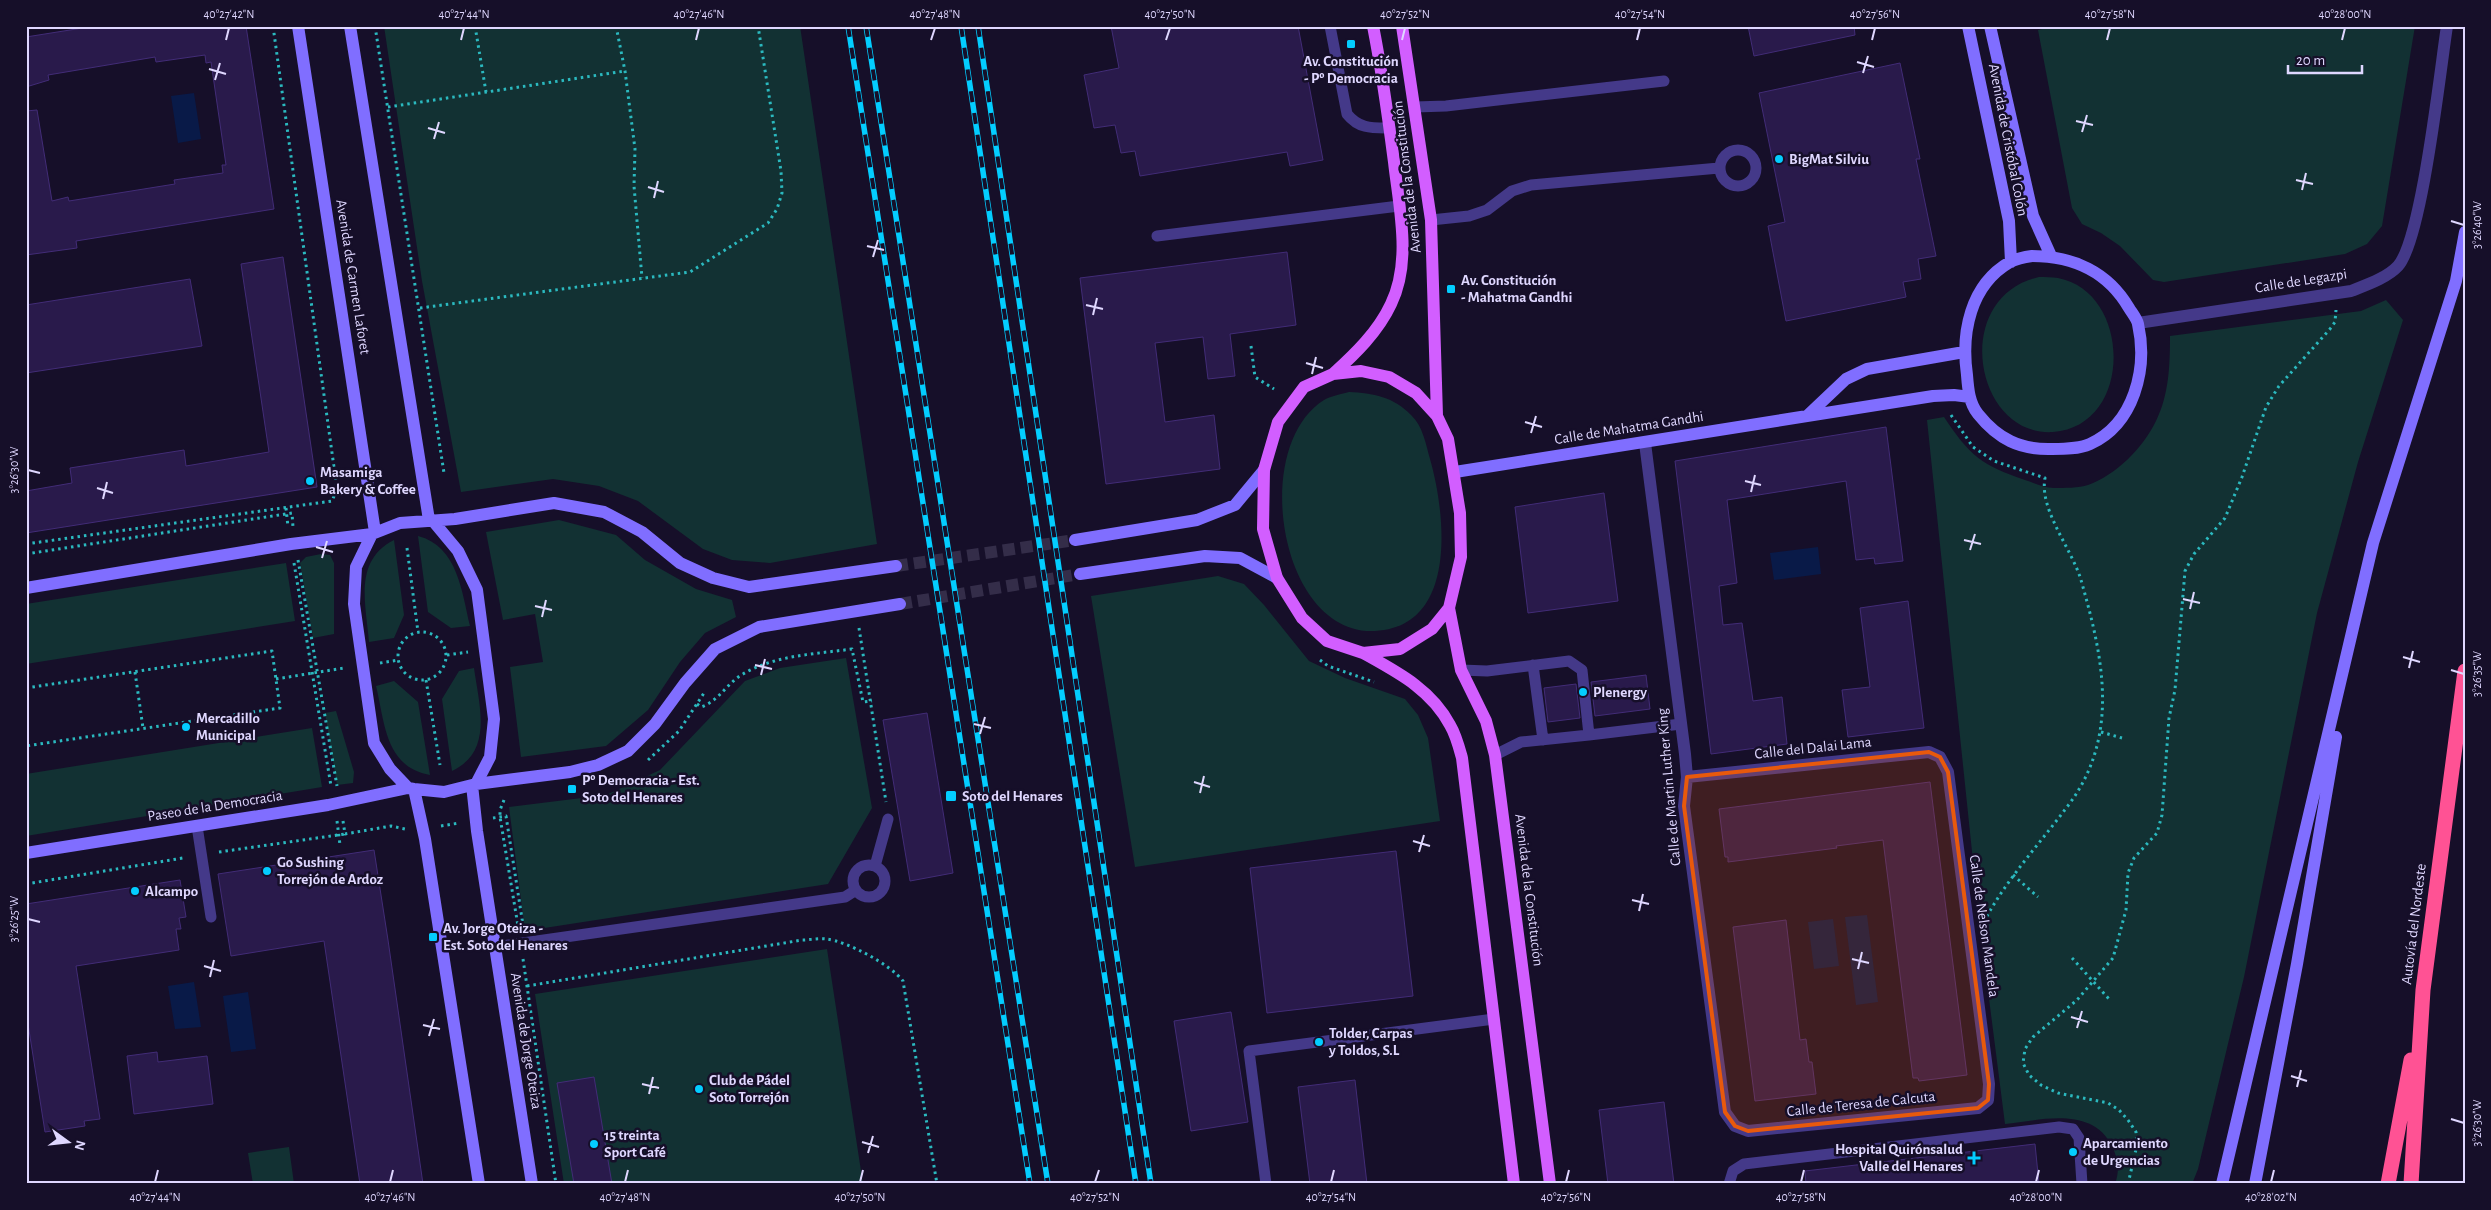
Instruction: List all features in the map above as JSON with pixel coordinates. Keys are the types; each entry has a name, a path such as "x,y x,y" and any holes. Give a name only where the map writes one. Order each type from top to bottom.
{"highway":[{"name":"Autovía del Nordeste","path":"2411,1184 2424,990 2465,671"},
{"path":"2388,1184 2424,990"}],"main road":[{"name":"Avenida de la Constitución","path":"1333,374 1357,352 1376,329 1392,304 1401,276 1402,239 1399,206 1390,128 1373,26"},
{"name":"Avenida de la Constitución","path":"1402,26 1431,220 1437,416"},
{"path":"1364,654 1400,649 1432,629 1449,608 1460,557 1460,513 1455,472 1448,439 1437,416 1416,393 1389,377 1361,372 1333,374 1304,387 1278,422 1264,470 1263,529 1277,578 1302,618 1328,641 1364,654 1407,677 1430,697 1450,725 1462,758 1514,1184"},
{"name":"Avenida de la Constitución","path":"1449,608 1461,670 1486,722 1495,755 1550,1184"}],"street":[{"name":"Avenida de Carmen Laforet","path":"298,26 373,533"},
{"path":"350,26 420,477 431,521 458,551 477,590 494,719 490,757 474,784"},
{"name":"Avenida de Cristóbal Colón","path":"1968,26 2009,220 2011,262"},
{"name":"Avenida de Cristóbal Colón","path":"1990,26 2033,216 2051,256"},
{"name":"Calle de Legazpi","path":"2138,323 2351,291 2373,282 2398,265 2414,232 2447,26"},
{"path":"2222,1184 2373,543 2456,281 2465,232"},
{"path":"2032,256 2051,256 2071,260 2100,274 2121,295 2138,323 2141,367 2132,401 2119,424 2089,444 2063,449 2034,450 2008,440 1991,430 1975,411 1970,397 1964,352 1966,324 1977,298 1992,278 2011,262 2032,256"},
{"path":"1808,415 1846,379 1867,369 1964,352"},
{"name":"Calle de Mahatma Gandhi","path":"1455,472 1933,396 1954,395 1970,397"},
{"name":"Calle de Martin Luther King","path":"1645,443 1687,777 1684,806 1723,1102 1725,1112 1735,1126"},
{"path":"1075,540 1197,520 1235,505 1264,470"},
{"path":"26,588 293,544 373,533 400,522 431,521 554,503 604,512 642,532 680,563 713,578 749,587 896,566"},
{"path":"373,533 356,567 354,604 374,743 390,769 411,789 423,828 479,1184"},
{"path":"1080,574 1204,556 1240,558 1277,578"},
{"name":"Paseo de la Democracia","path":"26,853 337,803 411,789 444,792 474,784 570,772 598,765 628,751 655,724 685,683 715,649 759,627 900,604"},
{"path":"2255,1184 2297,964 2356,619"},
{"name":"Calle del Dalai Lama","path":"1687,777 1929,752 1940,757"},
{"name":"Calle de Nelson Mandela","path":"1940,757 1948,772 1968,936 1989,1084 1988,1100"},
{"name":"Avenida de Jorge Oteiza","path":"474,784 476,821 532,1184"},
{"name":"Calle de Teresa de Calcuta","path":"1735,1126 1748,1131 1978,1108 1988,1100"}],"lane":[{"path":"1330,26 1347,114 1354,122 1367,128 1390,128"},
{"path":"1415,108 1664,81"},
{"path":"1431,220 1469,216 1487,210 1512,191 1531,185 1719,168"},
{"path":"1157,236 1399,206"},
{"path":"1461,670 1487,671 1569,660 1582,670 1589,735"},
{"path":"1534,665 1543,740"},
{"path":"1495,755 1521,742 1681,724"},
{"path":"875,866 888,819"},
{"path":"196,826 211,917"},
{"path":"868,865 875,866 885,876 885,884 877,896 869,897 862,895 856,890 854,884 856,871 868,865"},
{"path":"495,947 845,897 856,890"},
{"path":"1266,1184 1249,1051 1494,1019"},
{"path":"1729,1184 1733,1171 1744,1164 2058,1127 2073,1129 2078,1138 2082,1184"}],"path":[{"path":"26,544 332,501 338,489 274,26"},
{"path":"375,26 444,473"},
{"path":"475,26 486,92"},
{"path":"616,26 625,71 635,149 634,186 642,278"},
{"path":"420,308 690,272 768,223 777,209 782,193 781,170 758,26"},
{"path":"388,107 625,71"},
{"path":"2128,1184 2135,1159 2136,1132 2119,1110 2108,1103 2058,1093 2041,1085 2029,1075 2023,1063 2025,1049 2033,1037 2077,1000 2113,958 2126,910 2127,881 2134,858 2157,833 2162,815 2169,718 2175,690 2185,572 2194,554 2225,518 2242,478 2266,407 2279,386 2335,322 2337,315 2334,304"},
{"path":"1251,346 1255,377 1274,389"},
{"path":"1947,412 1953,416 1973,447 1994,461 2044,478 2044,496 2081,578 2098,649 2104,697 2101,732 2090,771 2070,802 1999,893 1980,928 1968,936"},
{"path":"286,508 287,514"},
{"path":"26,554 292,513 293,544 314,673 337,803 345,834 391,826 408,830 506,816 524,944 527,986 556,1184"},
{"path":"407,548 418,632"},
{"path":"859,625 872,701 888,819"},
{"path":"418,632 430,633 442,641 447,655 444,668 436,676 426,680 415,679 403,671 399,660 400,647 407,637 418,632"},
{"path":"697,704 701,707 712,703 725,688 741,675 762,663 852,649 863,702 872,701"},
{"path":"26,688 272,651 280,708 26,746"},
{"path":"1314,655 1328,666 1382,685"},
{"path":"276,679 399,660"},
{"path":"135,672 143,728"},
{"path":"426,680 440,765"},
{"path":"2101,732 2122,738"},
{"path":"337,803 340,845"},
{"path":"2013,875 2038,897"},
{"path":"527,986 802,940 827,939 851,948 896,972 903,982 937,1184"},
{"path":"2072,958 2109,999"}],"highlighted area":[{"path":"1929,752 1940,757 1948,772 1989,1084 1988,1100 1978,1108 1748,1131 1735,1126 1725,1112 1684,806 1687,777"}],"green space":[{"path":"384,26 800,26 877,544 770,563 732,560 703,549 638,501 599,486 553,479 461,492 422,281"},
{"path":"2056,26 2415,26 2382,226 2367,244 2345,254 2164,282 2153,280 2120,246 2101,233 2082,224 2072,208 2038,30"},
{"path":"2039,277 2058,278 2082,288 2100,307 2110,331 2114,358 2110,384 2098,407 2080,424 2053,432 2026,428 2005,413 1990,390 1983,364 1983,336 1993,310 2011,290"},
{"path":"2386,300 2403,320 2358,462 2317,613 2244,977 2198,1169 2192,1184 2115,1184 2118,1169 2114,1151 2103,1133 2092,1125 2079,1120 2064,1118 2005,1124 1980,928 1927,420 1944,417 1961,441 1978,458 2010,475 2050,488 2071,488 2088,485 2109,475 2128,459 2144,441 2156,421 2166,390 2170,336 2361,311"},
{"path":"1349,392 1383,397 1398,404 1415,419 1425,442 1436,482 1440,509 1442,537 1440,564 1433,590 1421,610 1402,625 1375,631 1342,624 1316,604 1297,572 1286,535 1282,495 1287,457 1301,424 1324,400"},
{"path":"559,520 616,535 645,560 696,589 732,600 736,617 705,633 680,662 648,710 606,746 521,757 510,667 543,662 535,614 503,620 486,532"},
{"path":"418,536 431,541 450,560 461,586 470,626 451,628 428,612"},
{"path":"394,540 404,615 394,638 369,642 365,599 367,571 372,559 381,549"},
{"path":"321,554 330,555 334,563 334,634 313,638 300,563 306,557"},
{"path":"286,563 295,621 26,664 26,604"},
{"path":"1218,576 1244,584 1264,605 1309,661 1345,678 1405,699 1418,715 1428,738 1440,821 1135,867 1091,596"},
{"path":"846,658 872,808 828,884 525,931 509,807 606,795 660,770 745,681 780,668"},
{"path":"474,668 479,697 481,726 479,739 474,752 465,762 452,771 442,699 459,671"},
{"path":"394,681 418,702 430,775 415,770 404,763 396,753 385,728 376,686"},
{"path":"336,711 354,772 353,783 337,785 325,713"},
{"path":"312,728 322,787 26,836 26,774"},
{"name":"Club de Pádel Soto Torrejón","path":"827,949 863,1184 564,1184 535,994"},
{"path":"289,1147 294,1184 253,1184 248,1153"}],"water":[{"path":"194,93 201,139 178,143 171,96"},
{"path":"1818,547 1821,574 1774,580 1770,553"},
{"path":"1867,915 1878,1002 1856,1005 1845,917"},
{"path":"1833,919 1839,966 1814,969 1808,922"},
{"path":"194,982 201,1027 175,1029 168,986"},
{"path":"248,992 256,1049 231,1052 223,996"}],"building":[{"path":"95,26 246,26 274,209 76,241 77,248 26,255 26,111 37,110 52,201 68,197 69,201 175,184 174,180 223,173 222,165 226,165 211,62 206,63 205,55 156,62 155,57 48,75 49,80 26,87 26,37"},
{"path":"1111,26 1298,26 1323,160 1290,166 1287,152 1140,176 1135,151 1121,153 1115,125 1094,128 1084,75 1119,68"},
{"path":"1748,26 1854,26 1855,35 1754,56"},
{"path":"1900,63 1920,159 1916,159 1936,256 1918,259 1921,279 1903,282 1906,297 1786,321 1768,226 1785,222 1759,93"},
{"path":"1287,252 1296,325 1230,334 1235,376 1208,379 1203,337 1155,343 1165,422 1214,415 1220,469 1106,484 1080,278"},
{"path":"283,257 317,487 26,533 26,491 72,483 70,468 184,450 186,466 269,452 241,264"},
{"path":"190,279 202,346 26,373 26,305"},
{"path":"1886,427 1903,561 1875,564 1874,558 1856,560 1846,481 1727,500 1737,583 1719,586 1723,625 1742,623 1753,701 1782,697 1787,744 1711,754 1675,461"},
{"path":"1604,493 1618,601 1528,613 1515,507"},
{"path":"1908,601 1924,728 1848,737 1842,690 1870,687 1860,608"},
{"path":"1646,675 1650,709 1595,716 1591,682"},
{"path":"1576,684 1580,718 1548,722 1544,688"},
{"name":"Soto del Henares","path":"927,713 953,873 910,881 883,720"},
{"path":"1930,782 1967,1075 1919,1081 1918,1078 1913,1078 1883,840 1728,862 1728,857 1725,857 1719,809"},
{"path":"374,850 423,1184 360,1184 324,941 231,956 218,874"},
{"path":"1396,851 1413,996 1267,1013 1250,868"},
{"path":"180,880 186,917 179,918 181,929 176,929 179,950 76,966 100,1119 84,1121 85,1126 45,1132 26,1011 26,904"},
{"path":"1786,920 1800,1040 1806,1039 1809,1062 1812,1062 1816,1094 1755,1101 1733,927"},
{"path":"1231,1012 1248,1122 1191,1131 1174,1021"},
{"path":"157,1052 158,1062 207,1056 213,1104 134,1114 127,1056"},
{"path":"594,1077 612,1184 574,1184 557,1083"},
{"path":"1355,1080 1367,1184 1310,1184 1298,1087"},
{"path":"1664,1102 1674,1184 1608,1184 1599,1110"},
{"name":"Hospital Quirónsalud Valle del Henares","path":"2035,1144 2039,1184 1806,1184 1805,1171"}],"tunnel":[{"path":"896,566 1075,540"},
{"path":"900,604 1080,574"}],"railway":[{"path":"848,26 1030,1184"},
{"path":"866,26 1048,1184"},
{"path":"961,26 1136,1184"},
{"path":"978,26 1151,1184"}],"place":[{"name":"Av. Constitución - Pº Democracia","path":"1351,44"},
{"name":"BigMat Silviu","path":"1779,159"},
{"name":"Av. Constitución - Mahatma Gandhi","path":"1451,289"},
{"name":"Masamiga Bakery & Coffee","path":"310,481"},
{"name":"Plenergy","path":"1583,692"},
{"name":"Mercadillo Municipal","path":"186,727"},
{"name":"Pº Democracia - Est. Soto del Henares","path":"572,789"},
{"name":"Soto del Henares","path":"951,796"},
{"name":"Go Sushing Torrejón de Ardoz","path":"267,871"},
{"name":"Alcampo","path":"135,891"},
{"name":"Av. Jorge Oteiza - Est. Soto del Henares","path":"433,937"},
{"name":"Tolder, Carpas y Toldos, S.L","path":"1319,1042"},
{"name":"Club de Pádel Soto Torrejón","path":"699,1089"},
{"name":"15 treinta Sport Café","path":"594,1144"},
{"name":"Aparcamiento de Urgencias","path":"2073,1152"},
{"name":"Hospital Quirónsalud Valle del Henares","path":"1974,1158"}]}
